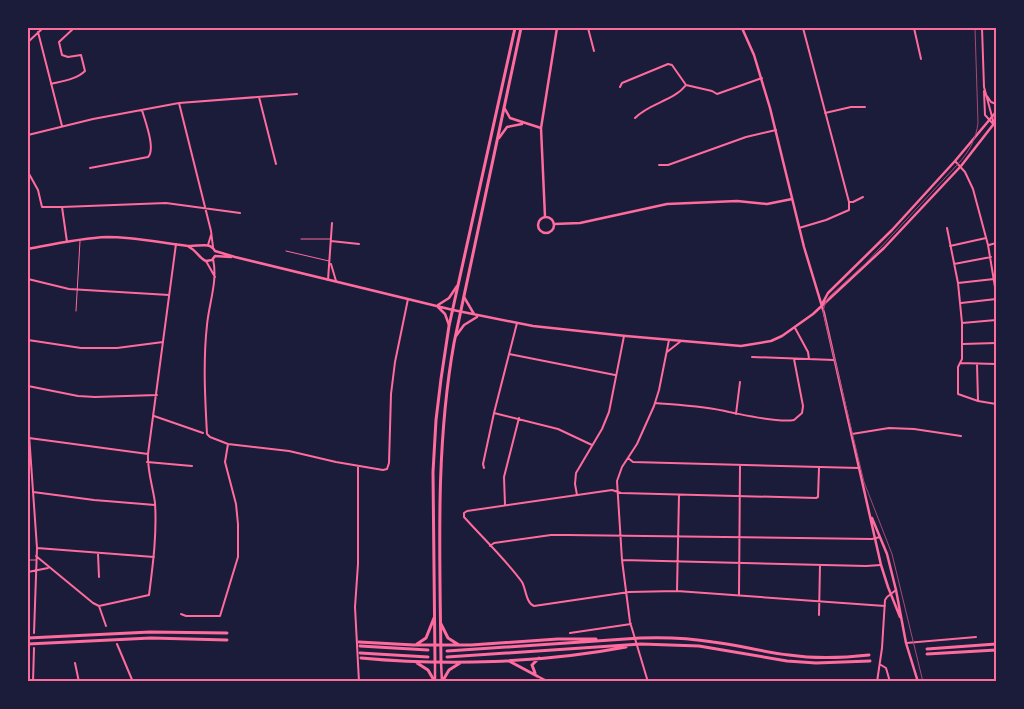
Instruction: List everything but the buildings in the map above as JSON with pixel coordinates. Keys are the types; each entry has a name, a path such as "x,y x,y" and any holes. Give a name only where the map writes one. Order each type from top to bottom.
{"main road":[{"path":"435,661 433,497 435,439 442,371 449,326 515,28"},
{"path":"441,661 442,439 446,390 460,312 521,28"},
{"path":"414,645 426,638 434,618"},
{"path":"441,624 448,638 459,645"},
{"path":"28,638 150,632 227,633"},
{"path":"28,644 151,638 227,640"},
{"path":"359,642 441,646 558,638 616,640"},
{"path":"447,651 670,638 700,640 789,655 844,658 869,655"},
{"path":"447,657 640,644 670,644 699,646 797,662 844,663 870,661"},
{"path":"360,658 414,662 507,660 608,650 640,644"},
{"path":"927,649 996,644"},
{"path":"360,646 428,650"},
{"path":"927,654 996,650"},
{"path":"360,653 428,657"},
{"path":"537,676 532,665 540,658"},
{"path":"507,660 537,676"},
{"path":"414,662 428,670 435,682"},
{"path":"442,682 449,670 455,665 464,662"}],"street":[{"path":"28,42 43,28"},
{"path":"51,84 69,80 84,73 81,55 68,58 62,55 59,42 74,28"},
{"path":"546,217 541,128 557,28"},
{"path":"588,28 594,51"},
{"path":"742,28 762,78 776,130 792,199 835,360 881,565 900,617"},
{"path":"800,228 849,210 849,202 803,28"},
{"path":"914,28 921,59"},
{"path":"215,251 460,312 517,323 720,345 765,343 795,328 884,248 961,166 996,124 984,112 982,28"},
{"path":"38,32 62,126"},
{"path":"620,87 622,83 668,64 672,65 686,85 717,94 762,78"},
{"path":"635,118 640,112 669,98 686,85"},
{"path":"984,87 990,119"},
{"path":"985,93 991,102 996,104"},
{"path":"28,135 62,126 179,103 297,94"},
{"path":"259,97 276,164"},
{"path":"179,103 215,251 215,279 206,330 207,434 210,437 228,444 287,451 358,467 387,469 389,463 391,394 395,362 408,299"},
{"path":"825,114 851,107 865,106"},
{"path":"505,109 510,118 541,128"},
{"path":"90,168 148,157 150,155 151,148 142,110"},
{"path":"821,305 828,293 886,236 955,161 996,112"},
{"path":"498,138 507,127 524,124"},
{"path":"659,165 668,165 746,137 776,130"},
{"path":"955,161 961,166 970,181 991,257 996,292"},
{"path":"28,172 38,190 42,207 166,203 240,213"},
{"path":"849,202 863,197"},
{"path":"554,224 580,223 667,204 737,201 767,204 792,199"},
{"path":"62,207 66,242"},
{"path":"546,217 550,218 554,224 553,229 545,233 541,231 539,222 546,217"},
{"path":"332,223 330,261 336,282"},
{"path":"948,228 961,304 962,358 958,367 959,395 996,404"},
{"path":"208,245 212,233"},
{"path":"28,249 109,237 134,238 188,246 208,245 213,247"},
{"path":"950,246 986,238"},
{"path":"331,240 359,244"},
{"path":"988,245 996,243"},
{"path":"36,556 48,568 99,606 149,595 156,532 155,505 147,462 176,244"},
{"path":"188,246 206,261 215,279"},
{"path":"199,254 203,246"},
{"path":"206,261 214,258 235,257"},
{"path":"954,264 991,257"},
{"path":"328,280 331,267"},
{"path":"958,284 994,278"},
{"path":"28,279 77,290 170,295"},
{"path":"437,306 448,298 458,285"},
{"path":"464,297 477,315"},
{"path":"961,304 996,299"},
{"path":"437,306 444,314 449,326"},
{"path":"455,338 464,325 477,315"},
{"path":"962,323 996,320"},
{"path":"484,468 483,464 494,413 517,323"},
{"path":"795,328 808,352 809,360"},
{"path":"577,495 576,473 606,421 624,336"},
{"path":"28,340 81,348 116,348 163,342"},
{"path":"648,682 631,624 626,592 620,535 618,476 647,423 655,403 668,340"},
{"path":"667,352 681,341"},
{"path":"962,344 996,343"},
{"path":"509,354 616,375"},
{"path":"752,357 835,360"},
{"path":"655,403 794,420 802,413 803,406 794,359"},
{"path":"960,363 996,364"},
{"path":"977,364 978,401"},
{"path":"736,414 740,382"},
{"path":"28,386 86,396 157,395"},
{"path":"494,413 558,428 592,445"},
{"path":"154,416 203,433"},
{"path":"505,506 504,477 519,418"},
{"path":"28,420 37,548 34,633"},
{"path":"852,434 889,428 914,429 961,436"},
{"path":"29,438 148,454"},
{"path":"181,614 186,616 220,616 236,564 238,524 234,493 224,462 228,444"},
{"path":"628,458 633,462 860,468"},
{"path":"147,462 192,466"},
{"path":"739,596 740,465"},
{"path":"358,467 358,564 355,604 359,682"},
{"path":"819,468 818,497 816,498 679,495 618,492 612,490 466,511 464,517 522,584 532,605 552,604 626,592 677,592 885,606"},
{"path":"33,492 155,505"},
{"path":"677,592 679,495"},
{"path":"870,514 887,554 906,643 918,682"},
{"path":"490,546 494,543 551,535 880,538"},
{"path":"37,548 154,557"},
{"path":"98,554 99,577"},
{"path":"622,560 881,565"},
{"path":"819,615 820,565"},
{"path":"28,572 48,568"},
{"path":"878,682 886,597 896,590"},
{"path":"99,606 106,626"},
{"path":"570,633 631,624"},
{"path":"906,643 976,637"},
{"path":"117,644 133,682"},
{"path":"33,682 34,648"},
{"path":"435,661 435,682"},
{"path":"441,661 442,682"},
{"path":"75,663 79,682"},
{"path":"880,665 886,668 890,682"},
{"path":"537,676 549,682"}],"lane":[{"path":"301,239 331,240"},
{"path":"76,310 80,240"},
{"path":"286,251 330,261"},
{"path":"28,560 36,560"}],"tram line":[{"path":"923,682 892,554 864,482 823,311 826,301 830,296 866,263 958,164 971,145 978,123 975,28"}]}
